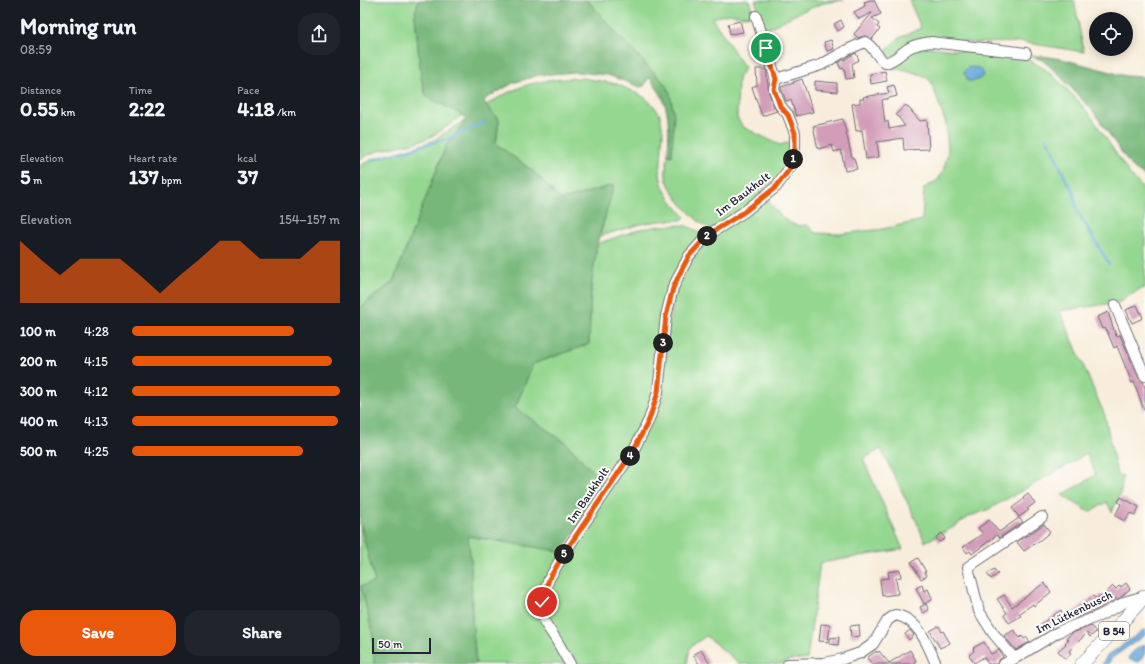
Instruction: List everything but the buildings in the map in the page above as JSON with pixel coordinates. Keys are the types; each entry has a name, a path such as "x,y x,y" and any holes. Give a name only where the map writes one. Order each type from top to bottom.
{"main road":[{"name":"B 54","path":"1082,664 1145,596"}],"street":[{"name":"Im Baukholt","path":"570,664 545,623 542,613 542,602 549,579 565,552 632,453 649,420 658,392 666,316 673,288 689,256 708,235 744,212 776,187 792,166 795,148 795,133 788,115 780,106 774,89 776,79 756,16"},
{"path":"776,79 821,65 847,50 865,42 870,45 885,63 890,62 909,48 918,44 931,42 1026,53"},
{"path":"1115,305 1145,376"},
{"path":"1017,657 1012,656 993,633 979,612 968,567 1042,517"},
{"name":"Im Lütkenbusch","path":"1004,664 1060,631 1099,616 1128,601 1145,596"},
{"path":"788,664 824,663 860,653 873,644 888,620 895,615 903,616 914,625 923,637 936,664"}],"green space":[{"path":"360,0 418,0 415,16 421,77 426,96 462,115 426,139 376,152 360,159"},
{"path":"418,0 587,0 664,83 670,93 674,115 672,156 668,155 668,122 665,105 658,90 649,77 644,86 640,87 608,75 576,72 539,75 513,83 484,100 486,105 499,120 496,144 534,172 561,200 614,185 597,244 591,288 589,344 533,364 515,408 566,443 606,486 560,553 558,551 468,536 471,561 472,618 476,664 374,664 373,636 361,586 375,582 360,523 360,307 393,282 446,146 466,120 462,115 426,96 421,77 415,16"},
{"path":"587,0 749,0 754,15 742,16 729,14 712,18 745,68 738,78 737,118 743,127 780,145 791,142 791,154 786,168 779,179 743,209 712,229 699,222 685,208 672,191 666,177 668,155 672,156 670,93 664,83"},
{"path":"755,0 844,0 824,3 800,12 765,30"},
{"path":"909,0 1074,0 1084,52 1021,42 973,43 928,40 887,59 881,55 899,38 921,28"},
{"path":"921,46 1025,58 1045,69 1061,83 1091,116 1131,176 1145,192 1145,288 1140,289 1120,302 1060,311 1105,416 1117,475 1123,476 1121,491 1112,512 1107,502 1089,512 1062,495 1096,475 1086,453 1073,462 987,510 968,517 952,528 925,542 915,518 881,449 863,459 903,549 820,563 807,659 790,660 782,664 740,664 706,636 690,647 687,664 574,664 548,620 545,602 552,580 654,415 674,296 689,262 704,244 772,193 769,201 780,215 789,223 801,226 807,225 816,233 840,234 883,229 922,220 924,188 938,180 943,171 948,153 946,124 931,81 922,75 906,70 890,69 889,66"},
{"path":"1031,56 1062,59 1126,76 1145,77 1145,176 1135,170 1129,163 1093,111 1054,70 1042,60"},
{"path":"582,78 617,84 644,97 654,106 660,115 663,132 660,175 663,187 670,199 685,217 684,218 681,220 641,224 600,236 614,185 561,200 534,172 496,144 499,120 486,105 503,95 530,84"},
{"path":"466,120 446,146 393,282 360,307 360,166 362,164 432,141"},
{"path":"681,225 696,230 699,232 701,238 676,273 655,389 645,421 630,450 606,486 566,443 515,408 533,364 589,344 591,288 597,244 640,229"},
{"path":"360,523 375,583 361,586 373,636 374,664 360,664"},
{"path":"467,536 558,551 560,553 538,602 567,664 476,664 472,618 471,561"}],"water":[{"path":"967,68 979,68 982,71 983,76 980,79 968,81 964,72"},
{"path":"1145,629 1145,635 1112,658 1108,664 1102,664 1107,656"},
{"path":"1145,644 1144,654 1138,662 1128,658 1133,652"}],"waterway":[{"path":"371,160 447,139 485,122"},
{"path":"1046,138 1067,182 1073,190 1077,211 1109,264"}],"route":[{"path":"542,602 549,579 565,552 632,453 649,420 658,392 666,316 673,288 689,256 708,235 744,212 776,187 792,166 795,148 795,133 788,115 780,106 774,89 776,79 766,48"}]}
